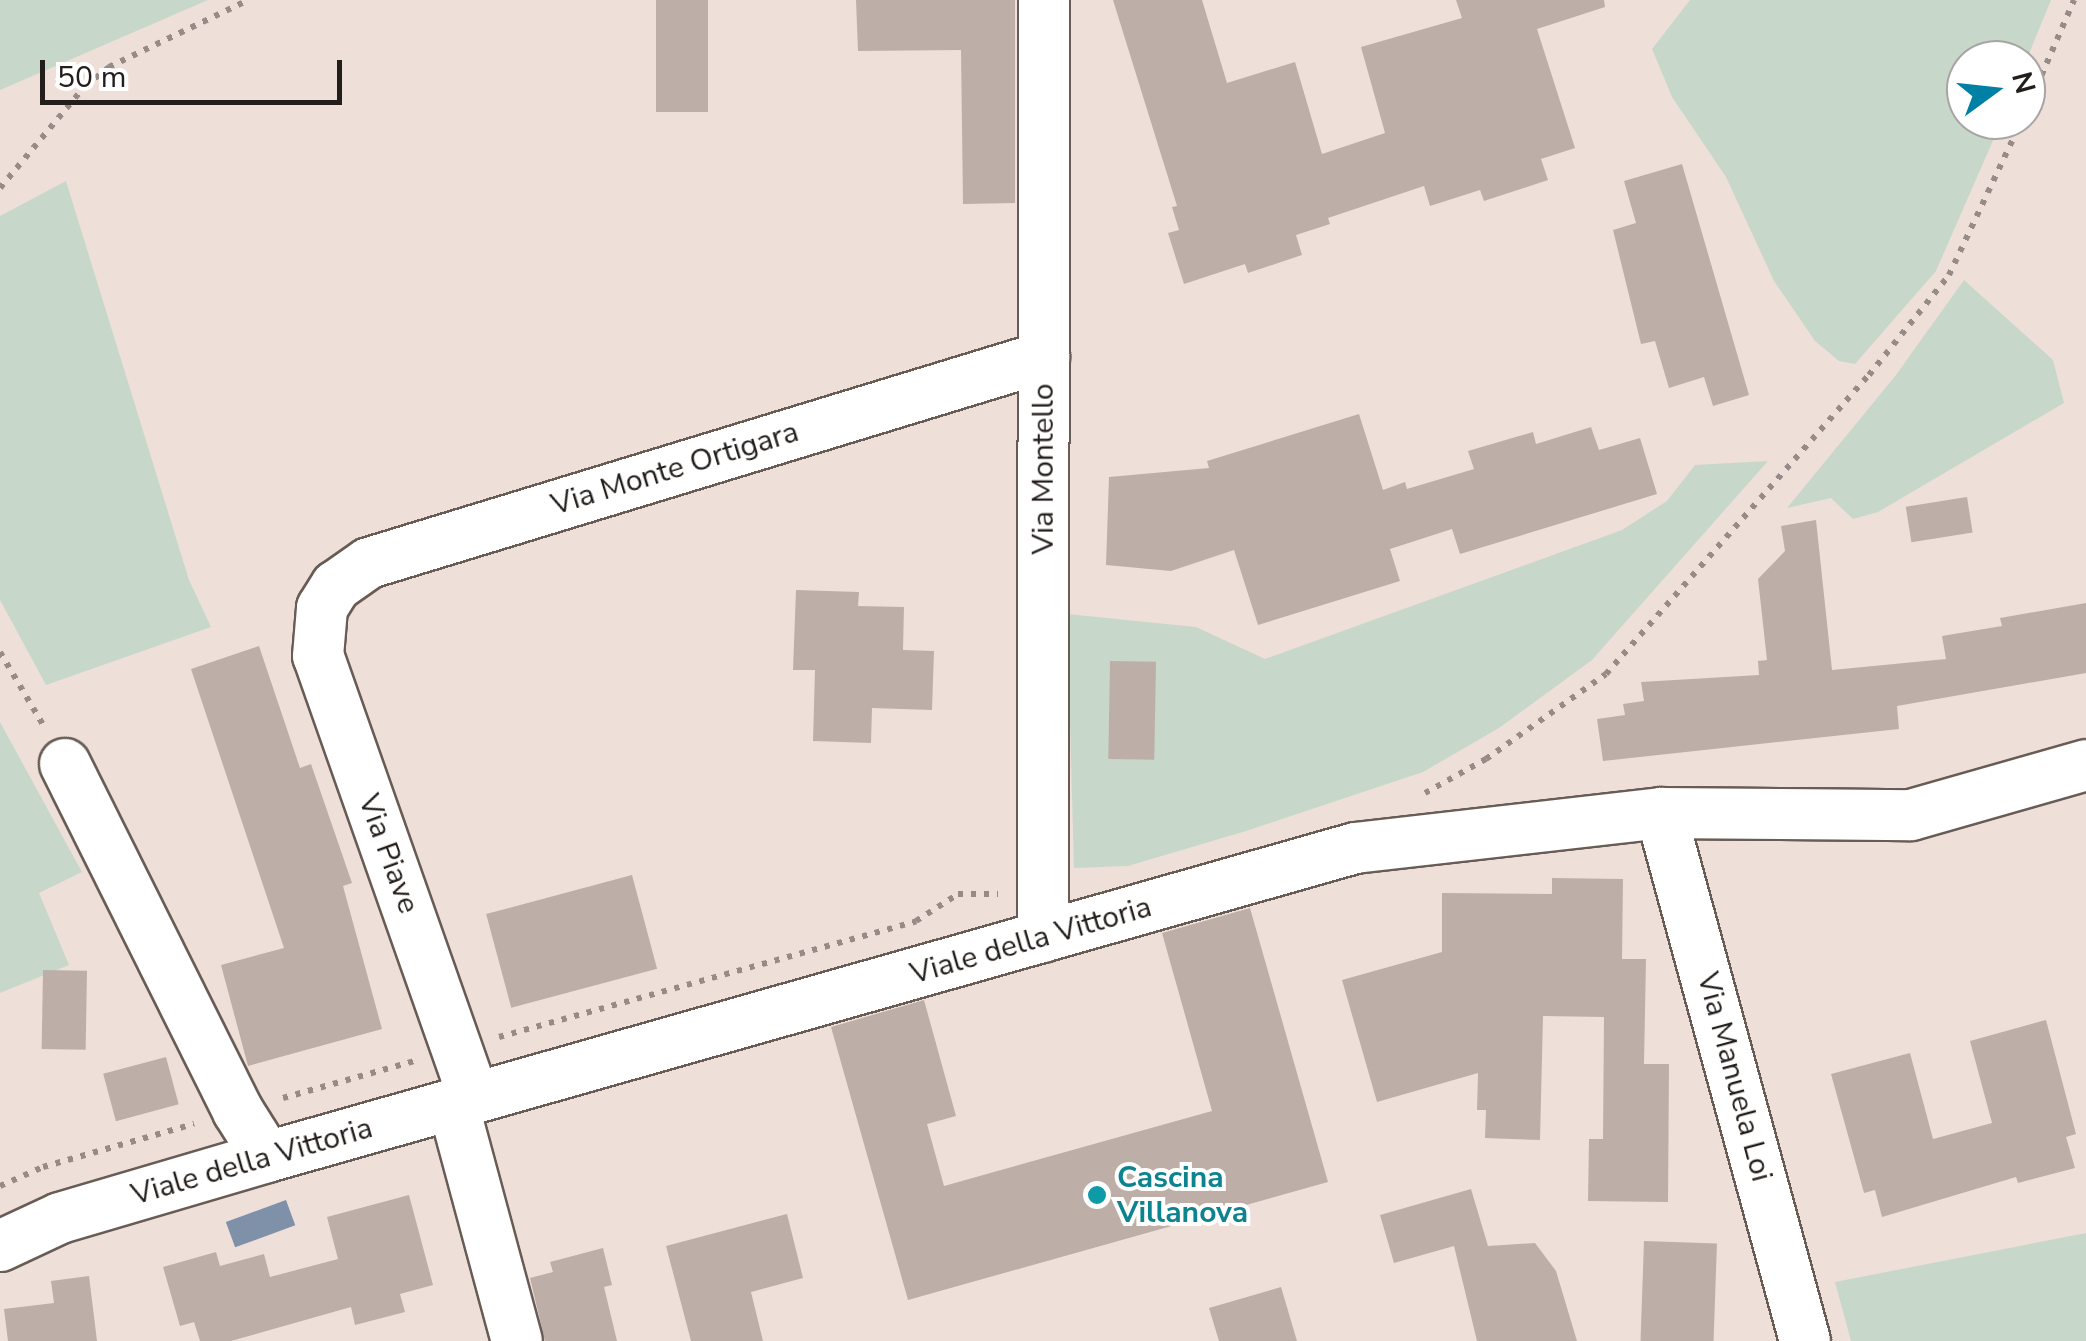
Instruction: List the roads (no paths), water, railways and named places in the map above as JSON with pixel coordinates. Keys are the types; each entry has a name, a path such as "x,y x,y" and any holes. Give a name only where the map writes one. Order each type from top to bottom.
{"street":[{"name":"Via Montello","path":"1043,916 1044,0"},
{"name":"Via Monte Ortigara","path":"322,608 336,586 368,563 1044,357"},
{"name":"Via Piave","path":"322,608 318,656 457,1048 463,1101 517,1341"},
{"path":"66,764 238,1111 267,1157"},
{"name":"Viale della Vittoria","path":"0,1246 60,1218 463,1101 1043,916 1355,848 1661,813 1911,815 2086,765"},
{"name":"Via Manuela Loi","path":"1661,813 1805,1341"}],"water":[{"path":"286,1200 295,1225 235,1247 226,1222"}],"place":[{"name":"Cascina Villanova","path":"1097,1195"}]}
